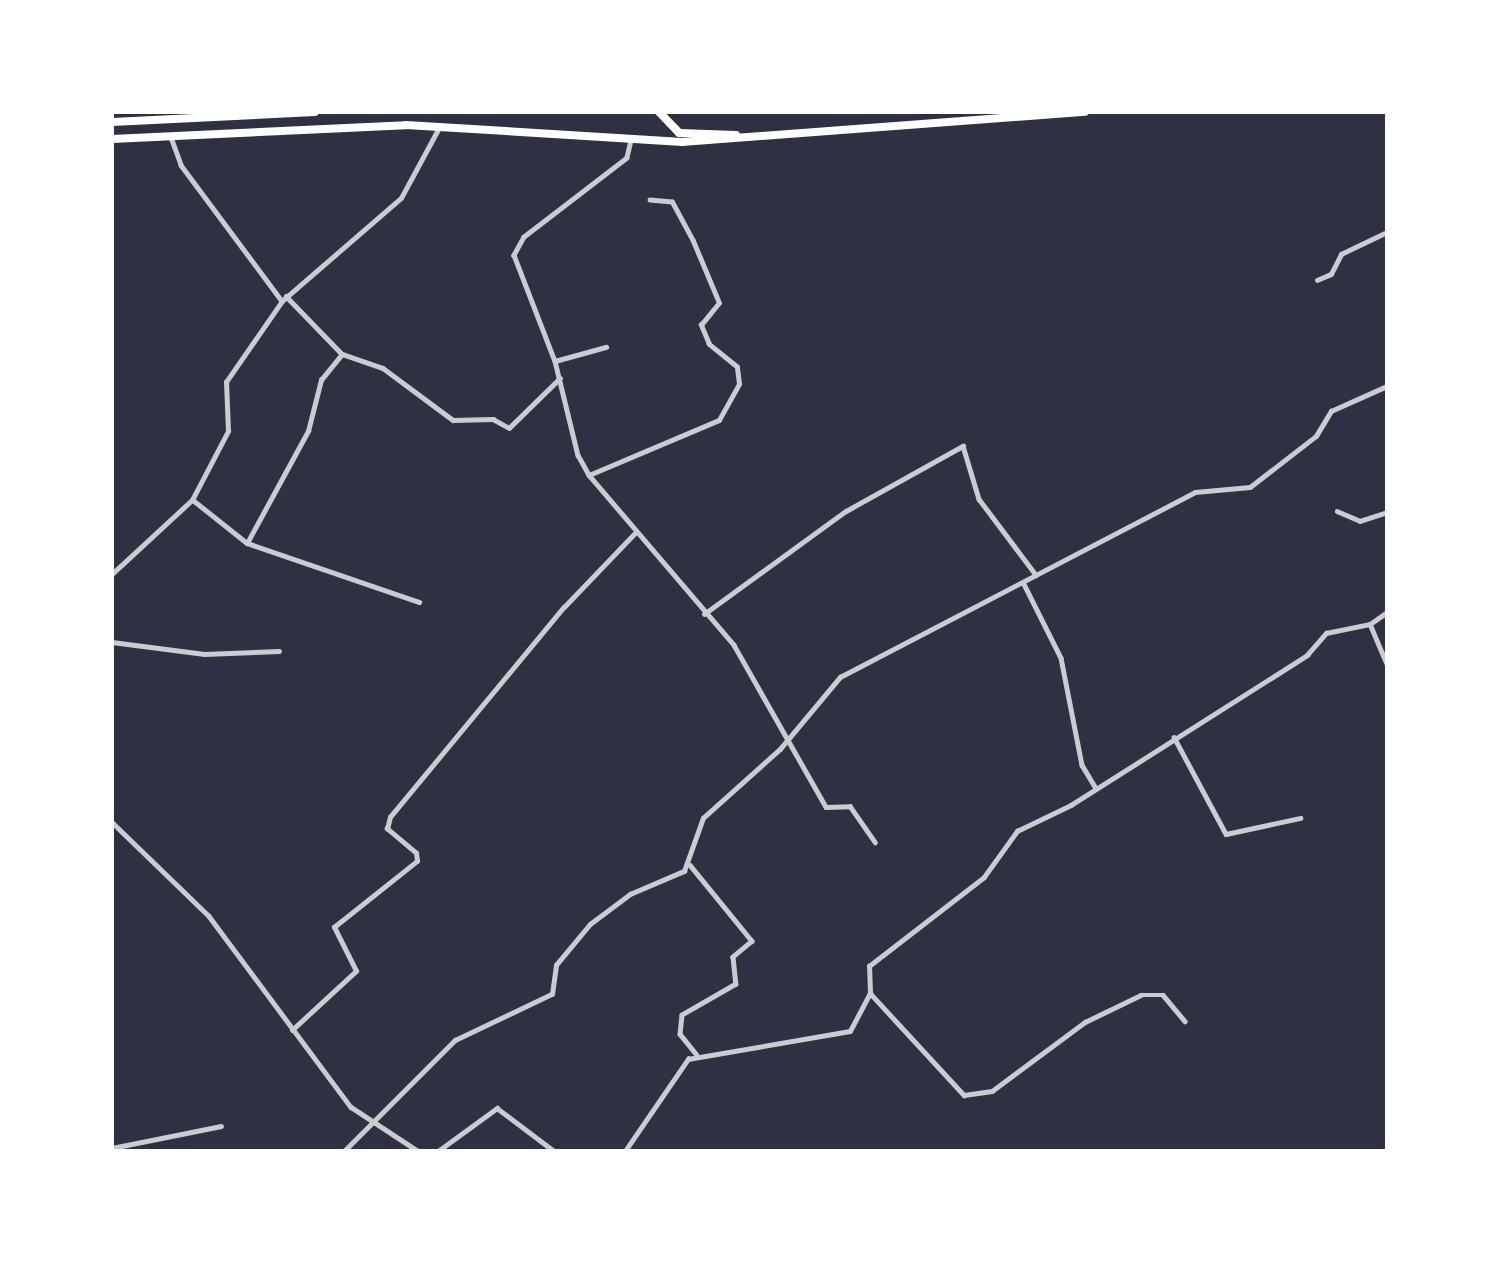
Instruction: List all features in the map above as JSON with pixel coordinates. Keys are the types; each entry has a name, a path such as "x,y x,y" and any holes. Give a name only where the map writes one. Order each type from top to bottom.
{"highway":[{"path":"112,122 315,112"},
{"path":"660,112 679,133 799,135"},
{"path":"112,139 440,126 631,140 799,135 1085,112"}],"street":[{"path":"112,574 119,562 192,500 228,431 226,382 284,299 401,198 440,126"},
{"path":"171,136 181,165 284,299 342,354 383,368 446,418 493,419 509,428 559,378"},
{"path":"631,140 626,158 524,237 514,255 555,360 589,475 704,614 734,645 826,807 850,806 875,842"},
{"path":"589,475 719,420 739,384 737,367 709,344 701,325 719,303 693,241 672,202 650,200"},
{"path":"1317,280 1331,274 1341,254 1387,232"},
{"path":"555,360 606,347"},
{"path":"247,542 308,431 321,380 342,354"},
{"path":"690,865 698,825 787,736 840,677 1195,492 1250,487 1316,436 1331,411 1387,386"},
{"path":"704,614 846,510 963,446 979,499 1036,575"},
{"path":"192,500 247,542 419,602"},
{"path":"1337,512 1360,521 1387,512"},
{"path":"292,1030 356,971 334,927 417,861 416,853 387,829 390,817 564,607 636,532"},
{"path":"112,555 119,562"},
{"path":"1023,582 1065,670 1087,779 1097,788"},
{"path":"625,1151 696,1054 841,1035 856,1025 870,993 869,966 880,954 984,877 1017,831 1097,788 1307,655 1326,633 1370,624 1387,612"},
{"path":"1370,624 1387,664"},
{"path":"112,642 204,654 279,651"},
{"path":"1174,737 1226,834 1300,818"},
{"path":"112,822 180,882 337,1091 372,1120 418,1151"},
{"path":"690,865 752,941 733,957 736,984 681,1015 680,1034 696,1054"},
{"path":"344,1151 372,1120 466,1032 552,994 556,965 590,924 630,894 690,865"},
{"path":"870,993 964,1095 992,1091 1085,1022 1141,995 1163,995 1185,1021"},
{"path":"438,1151 497,1108 554,1151"},
{"path":"112,1148 221,1126"}]}
